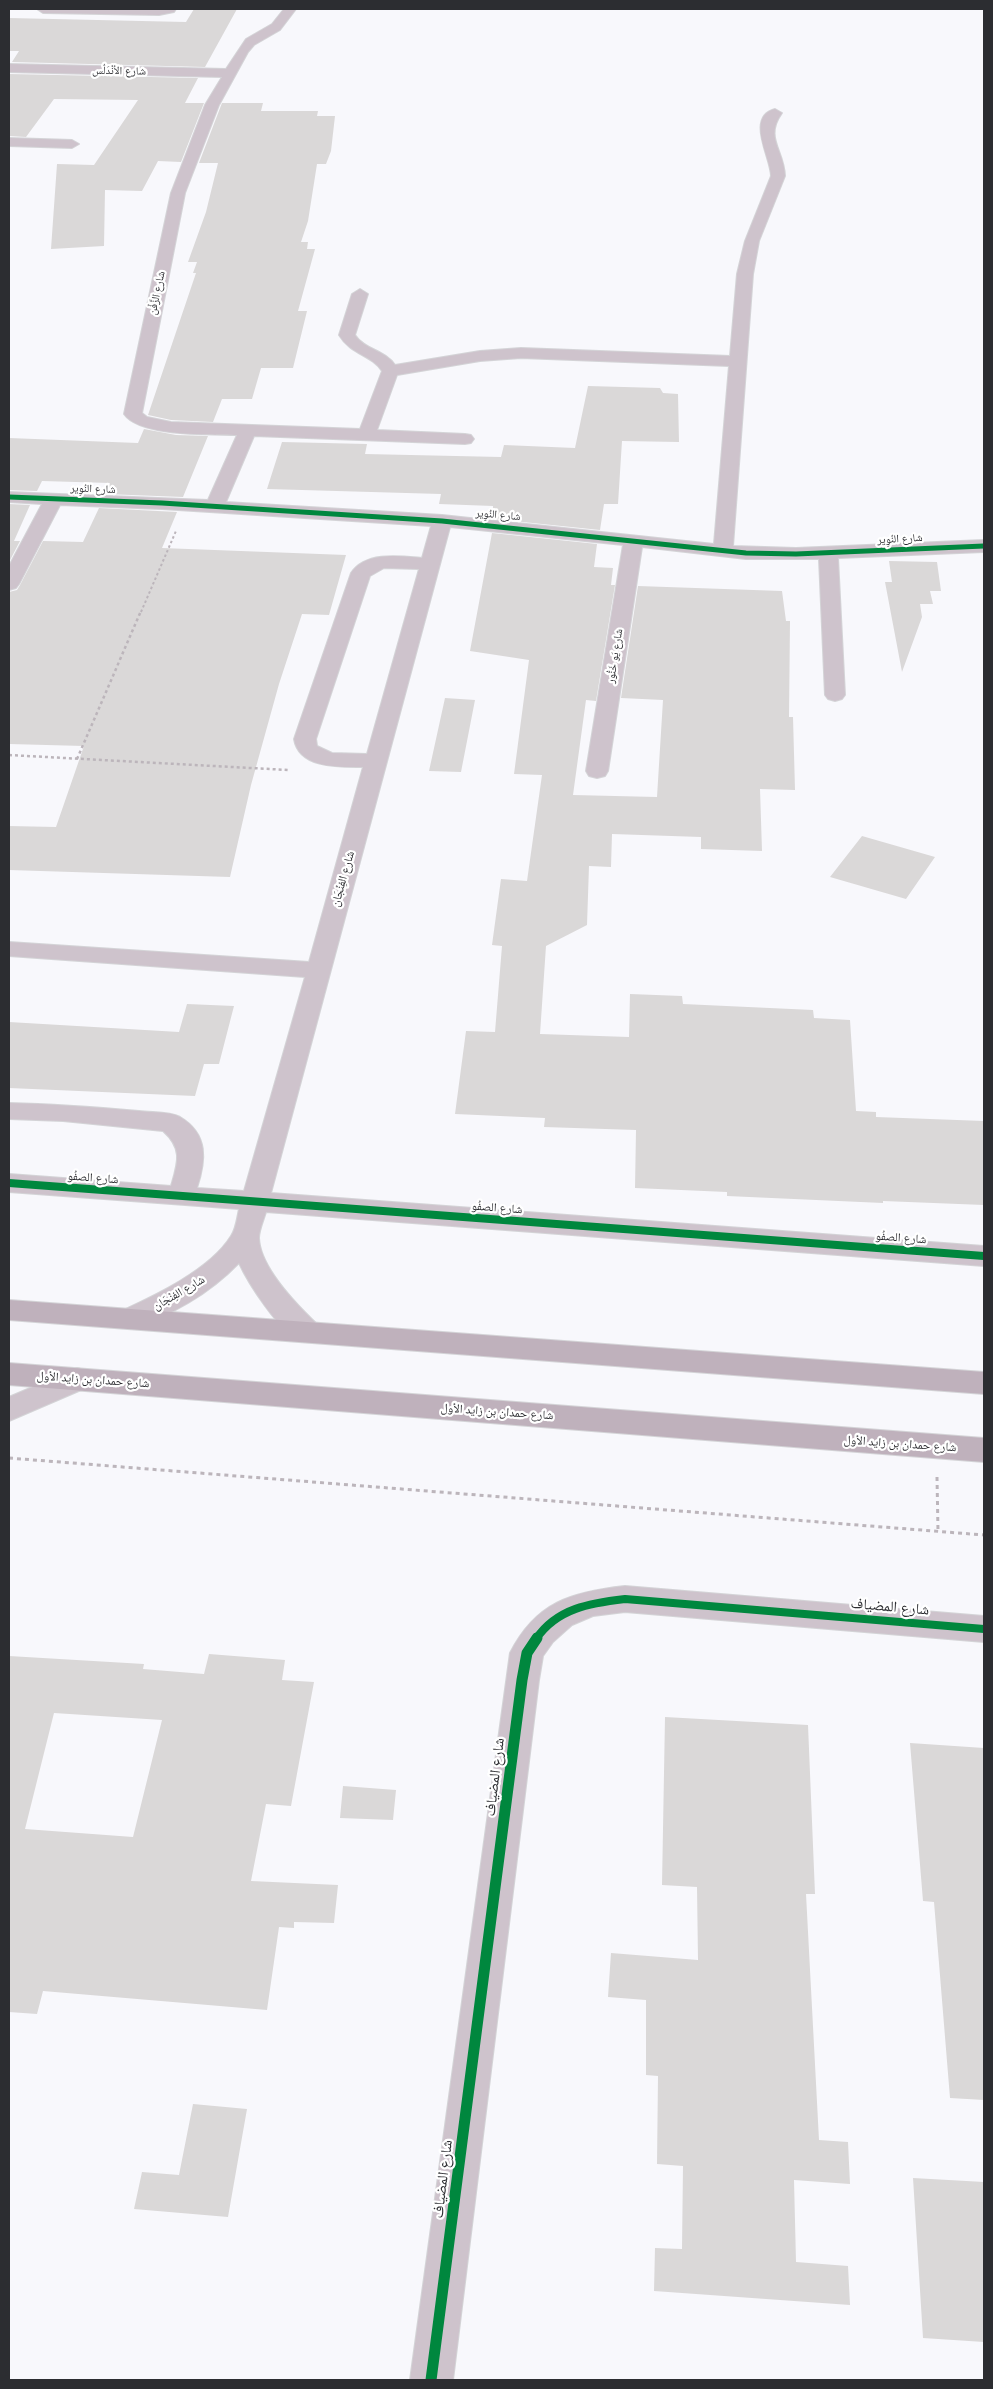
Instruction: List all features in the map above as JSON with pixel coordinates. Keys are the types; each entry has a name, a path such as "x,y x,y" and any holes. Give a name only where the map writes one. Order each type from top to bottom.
{"main road":[{"path":"9,1310 984,1383"},
{"name":"شارع حمدان بن زايد الأول","path":"9,1374 984,1450"}],"street":[{"path":"43,9 159,12 170,9"},
{"name":"شارع الزَّفْن","path":"248,430 153,425 141,421 133,414 178,193 212,105 243,50 250,42 276,27 290,9"},
{"name":"شارع الأنْدَلُس","path":"9,68 229,74"},
{"path":"723,551 748,257 758,224 778,176 778,164 765,131 768,120 775,113"},
{"path":"9,142 72,144"},
{"path":"360,294 346,336 354,345 384,361 390,371"},
{"path":"390,371 480,356 521,353 739,361"},
{"path":"367,435 390,371"},
{"path":"215,506 248,430 465,439"},
{"name":"شارع النُوِير","path":"9,497 215,506 442,521 723,551 770,554 984,546"},
{"path":"9,584 54,499"},
{"name":"شارع الفِنْجَان","path":"129,1319 186,1291 210,1275 229,1257 244,1238 374,761 442,521"},
{"name":"شارع يَو خَنُّور","path":"597,771 633,541"},
{"path":"828,553 834,695"},
{"path":"374,761 328,759 316,756 308,751 305,744 306,739 362,573 374,564 429,564"},
{"path":"9,949 318,970"},
{"path":"9,1111 63,1113 170,1123 184,1133 190,1145 192,1159 181,1196"},
{"name":"شارع الصفُو","path":"9,1183 984,1256"},
{"path":"244,1238 250,1258 268,1290 308,1332"},
{"path":"9,1410 77,1379"},
{"name":"شارع المضياف","path":"430,2380 522,1680 528,1653 541,1632 560,1616 589,1603 624,1599 984,1629"}],"path":[{"path":"77,759 188,505"},
{"path":"9,755 294,770"},
{"path":"937,1446 938,1532"},
{"path":"9,1458 984,1535"}],"building":[{"path":"194,9 237,9 205,67 12,62 19,51 9,51 9,18 186,22"},
{"path":"9,74 198,78 185,103 204,103 181,162 158,161 142,191 105,190 104,246 51,249 57,164 94,165 138,100 54,99 26,137 9,136"},
{"path":"222,103 263,103 261,111 318,111 317,116 335,116 331,151 326,164 317,164 308,221 301,242 308,242 307,249 315,249 298,311 307,311 293,368 261,368 252,399 222,399 213,422 171,420 148,415 196,273 193,273 197,262 188,262 206,212 218,163 199,163"},
{"path":"588,386 660,388 663,393 678,394 679,442 622,441 618,504 604,504 600,530 494,519 496,510 493,510 493,506 439,504 441,494 267,489 282,442 367,444 365,454 501,457 504,445 575,448"},
{"path":"144,429 176,435 208,436 183,497 105,494 110,483 42,481 37,491 9,490 9,438 138,443"},
{"path":"9,504 30,505 14,541 20,541 9,562"},
{"path":"99,508 177,512 162,548 346,555 329,615 302,614 279,684 251,785 230,877 9,870 9,826 56,827 84,746 9,744 9,592 17,590 43,541 83,542"},
{"path":"492,533 597,544 594,567 613,568 611,585 615,585 596,701 586,700 573,795 657,797 663,700 621,698 638,586 782,591 786,621 790,621 789,717 793,717 795,790 760,789 762,851 701,849 701,837 612,834 611,867 589,866 587,925 546,946 540,1034 629,1037 630,994 682,996 683,1004 813,1010 814,1018 850,1020 856,1111 876,1112 876,1117 984,1121 984,1205 883,1201 883,1203 727,1196 727,1192 635,1188 636,1130 544,1127 545,1118 455,1114 466,1031 495,1032 502,946 492,945 501,879 527,881 542,775 514,774 529,660 470,651"},
{"path":"889,561 937,562 941,591 930,591 933,604 920,604 922,617 902,672 885,582 892,582"},
{"path":"445,698 475,700 461,772 429,771"},
{"path":"862,836 935,857 906,899 830,877"},
{"path":"187,1004 234,1006 219,1064 204,1064 195,1096 9,1088 9,1022 179,1032"},
{"path":"209,1654 285,1660 282,1680 314,1682 291,1806 266,1804 251,1881 338,1885 334,1923 294,1922 294,1928 279,1927 267,2010 43,1991 37,2014 9,2012 9,1656 144,1664 143,1669 204,1674","holes":["54,1713 162,1720 133,1837 25,1829"]},
{"path":"665,1717 808,1725 815,1894 806,1894 819,2140 848,2142 850,2184 794,2180 796,2262 848,2266 850,2305 654,2291 655,2248 682,2249 683,2166 657,2164 658,2076 646,2075 646,2000 608,1997 611,1953 698,1960 697,1887 662,1885"},
{"path":"910,1743 984,1748 984,2100 950,2098 934,1902 923,1901"},
{"path":"343,1786 396,1790 393,1820 340,1818"},
{"path":"193,2104 247,2109 228,2217 134,2209 142,2172 179,2175"},
{"path":"913,2178 984,2182 984,2342 923,2338"}],"cycle path":[{"path":"9,497 162,503 442,521 746,553 796,554 984,546"},
{"path":"9,1183 984,1256"},
{"path":"431,2380 522,1680 527,1653 541,1632 560,1616 589,1603 625,1599 984,1629"}]}
